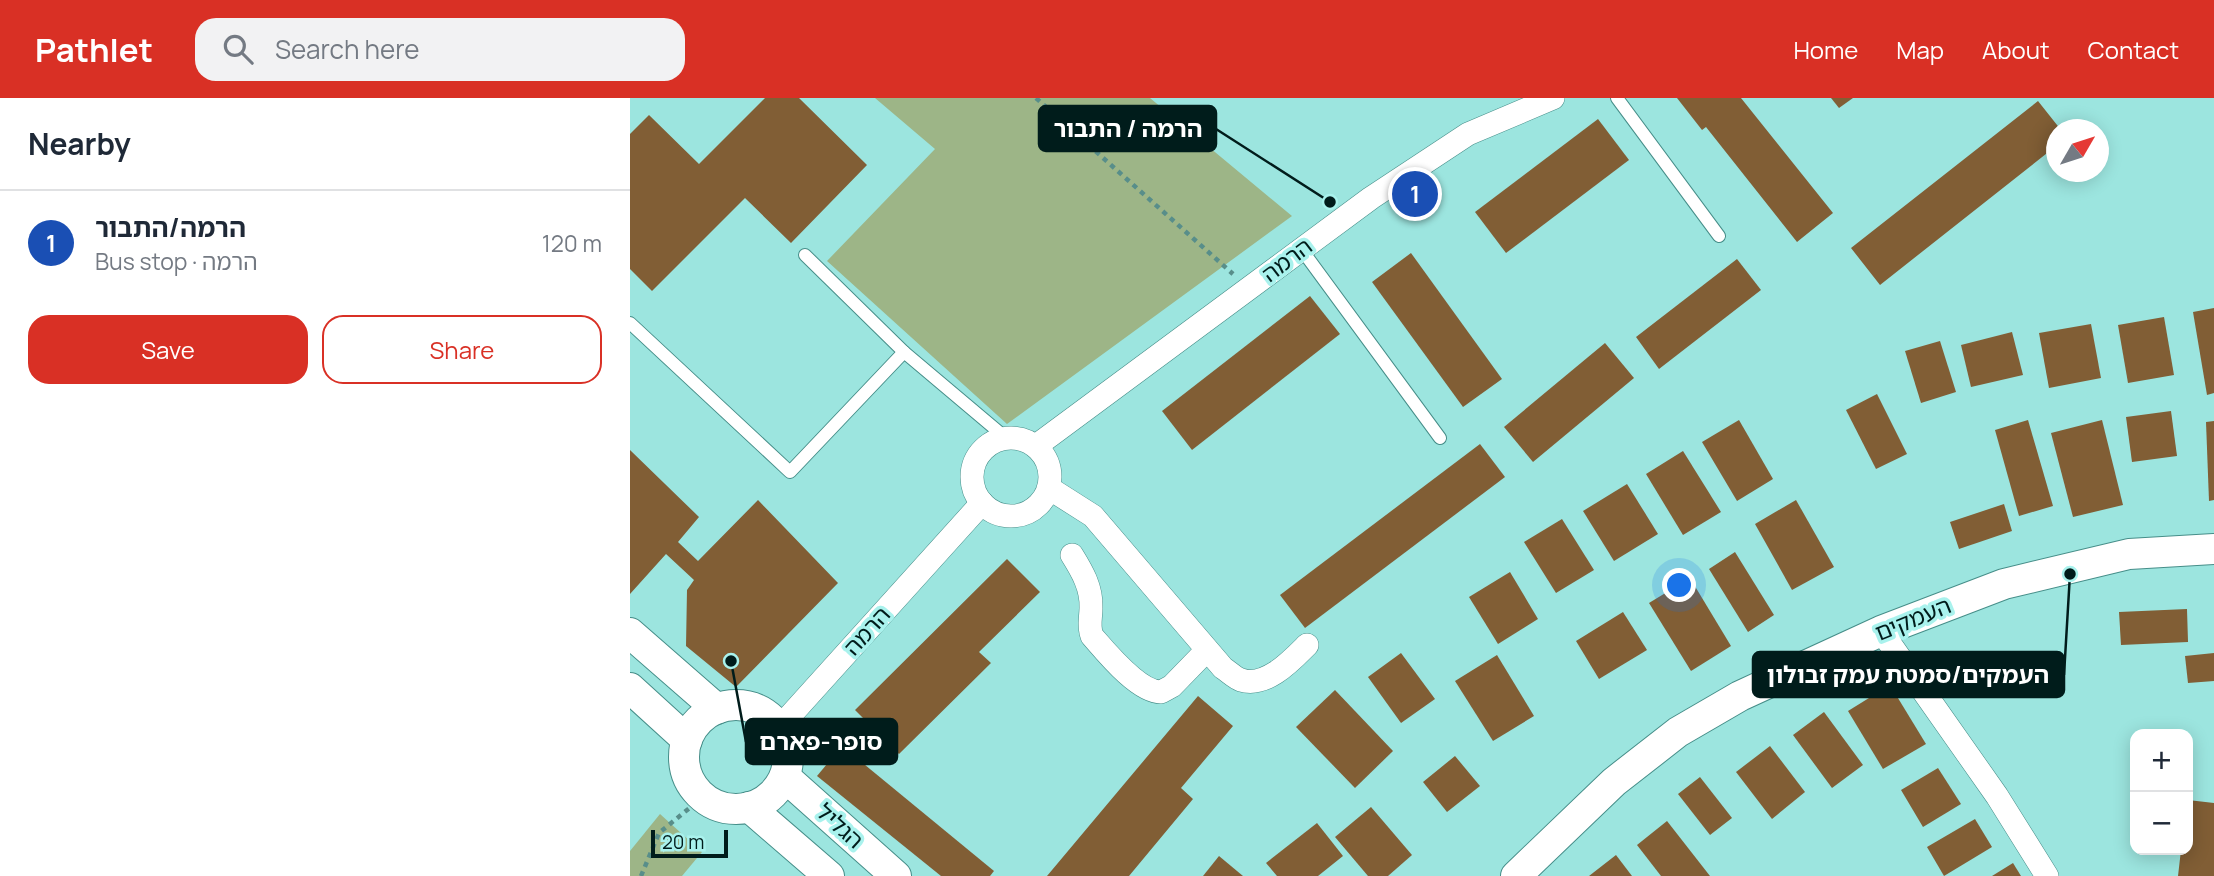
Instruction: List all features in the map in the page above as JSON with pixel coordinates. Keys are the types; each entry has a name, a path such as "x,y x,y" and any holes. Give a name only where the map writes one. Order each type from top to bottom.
{"street":[{"name":"הרמה","path":"1036,446 1371,198 1468,134 1553,98"},
{"path":"1006,438 1024,440 1036,446 1047,462 1051,474 1049,488 1043,500 1029,512 1018,515 1002,515 982,503 973,485 974,466 983,450 1006,438"},
{"path":"1049,488 1093,516 1207,650 1223,667 1241,680 1256,681 1283,667 1307,645"},
{"name":"הרמה","path":"779,728 982,503"},
{"name":"העמקים","path":"1516,876 1614,782 1678,732 1740,696 1881,631 2004,584 2129,555 2214,549"},
{"path":"1072,555 1085,575 1092,605 1089,629 1092,636 1125,671 1149,690 1160,692 1172,686 1207,650"},
{"path":"1881,631 1997,796 2046,876"},
{"path":"630,633 717,709"},
{"path":"630,688 687,740"},
{"path":"740,705 766,715 779,728 786,741 788,759 785,777 766,800 737,809 719,806 703,797 688,775 684,757 687,740 701,718 717,709 740,705"},
{"name":"הגליל","path":"785,777 897,876"},
{"name":"הגליל","path":"749,807 829,876"}],"lane":[{"path":"1617,98 1720,236"},
{"path":"1301,250 1440,438"},
{"path":"806,255 904,352 1006,438"},
{"path":"630,323 790,472 904,352"}],"path":[{"path":"1036,98 1250,288"},
{"path":"641,876 659,833 703,797"}],"green space":[{"path":"875,98 1150,98 1292,216 1007,424 827,261 935,149"},
{"path":"660,814 702,852 682,876 630,876 630,851"}],"building":[{"path":"765,98 799,98 867,165 791,243 745,198 652,291 630,269 630,134 649,115 699,164"},
{"path":"1677,98 1741,98 1833,213 1797,242 1706,127 1702,130"},
{"path":"1831,98 1853,98 1839,108"},
{"path":"2038,101 2052,119 2046,119 2046,154 1880,285 1851,248"},
{"path":"1598,119 1629,160 1506,253 1475,212"},
{"path":"1411,253 1502,379 1463,407 1372,282"},
{"path":"1737,259 1761,290 1659,369 1636,337"},
{"path":"1310,296 1340,334 1192,450 1162,411"},
{"path":"2214,308 2214,393 2207,395 2193,312"},
{"path":"2164,317 2174,375 2128,383 2118,325"},
{"path":"2091,324 2101,378 2049,388 2039,333"},
{"path":"2012,332 2023,375 1971,387 1961,345"},
{"path":"1940,341 1956,392 1921,403 1905,351"},
{"path":"1605,343 1634,378 1533,462 1504,427"},
{"path":"1877,394 1907,454 1876,469 1846,410"},
{"path":"2171,411 2177,456 2132,462 2126,417"},
{"path":"1739,420 1773,479 1737,501 1702,442"},
{"path":"2028,420 2053,506 2019,516 1995,430"},
{"path":"2102,420 2123,505 2073,517 2051,433"},
{"path":"2214,421 2214,500 2209,501 2206,422"},
{"path":"1480,444 1505,477 1305,628 1280,595"},
{"path":"630,450 699,517 678,542 698,561 758,500 838,583 736,687 686,646 687,590 694,580 666,554 630,594"},
{"path":"1683,451 1721,512 1683,535 1646,474"},
{"path":"1627,484 1658,534 1614,561 1583,511"},
{"path":"1796,500 1834,567 1792,590 1755,524"},
{"path":"2004,504 2012,531 1959,549 1950,522"},
{"path":"1562,519 1594,570 1556,593 1524,542"},
{"path":"1735,552 1774,615 1748,632 1709,569"},
{"path":"1007,559 1040,592 979,652 991,663 899,754 855,710"},
{"path":"1510,572 1538,619 1498,644 1469,597"},
{"path":"1690,578 1731,646 1691,671 1649,603"},
{"path":"2187,609 2188,642 2121,645 2119,612"},
{"path":"1623,612 1647,650 1599,679 1576,641"},
{"path":"1401,653 1435,699 1401,723 1368,677"},
{"path":"2214,653 2214,681 2188,683 2185,656"},
{"path":"1497,655 1534,716 1493,741 1455,681"},
{"path":"1890,685 1926,744 1883,769 1848,711"},
{"path":"1335,690 1393,751 1355,788 1296,727"},
{"path":"1198,696 1233,726 1181,788 1193,799 1129,876 1047,876"},
{"path":"1824,712 1863,765 1832,788 1793,735"},
{"path":"842,746 994,871 990,876 941,876 817,776"},
{"path":"1770,746 1805,792 1772,819 1736,772"},
{"path":"1455,756 1480,786 1447,812 1423,782"},
{"path":"1938,768 1961,804 1923,827 1901,790"},
{"path":"1700,777 1732,818 1710,835 1678,794"},
{"path":"2193,801 2214,803 2214,876 2178,876 2180,855 2193,855"},
{"path":"1371,807 1412,855 1388,876 1368,876 1335,837"},
{"path":"1975,819 1992,847 1944,876 1927,847"},
{"path":"1667,821 1710,876 1661,876 1637,845"},
{"path":"1317,823 1343,856 1318,876 1277,876 1266,863"},
{"path":"1616,855 1632,876 1589,876"},
{"path":"1219,856 1243,876 1203,876"},
{"path":"2013,863 2021,876 1992,876"}],"place":[{"name":"הרמה/התבור","path":"1415,194"},
{"name":"הרמה / התבור","path":"1330,202"},
{"name":"העמקים/סמטת עמק זבולון","path":"2070,574"},
{"name":"סופר-פארם","path":"731,661"}]}
